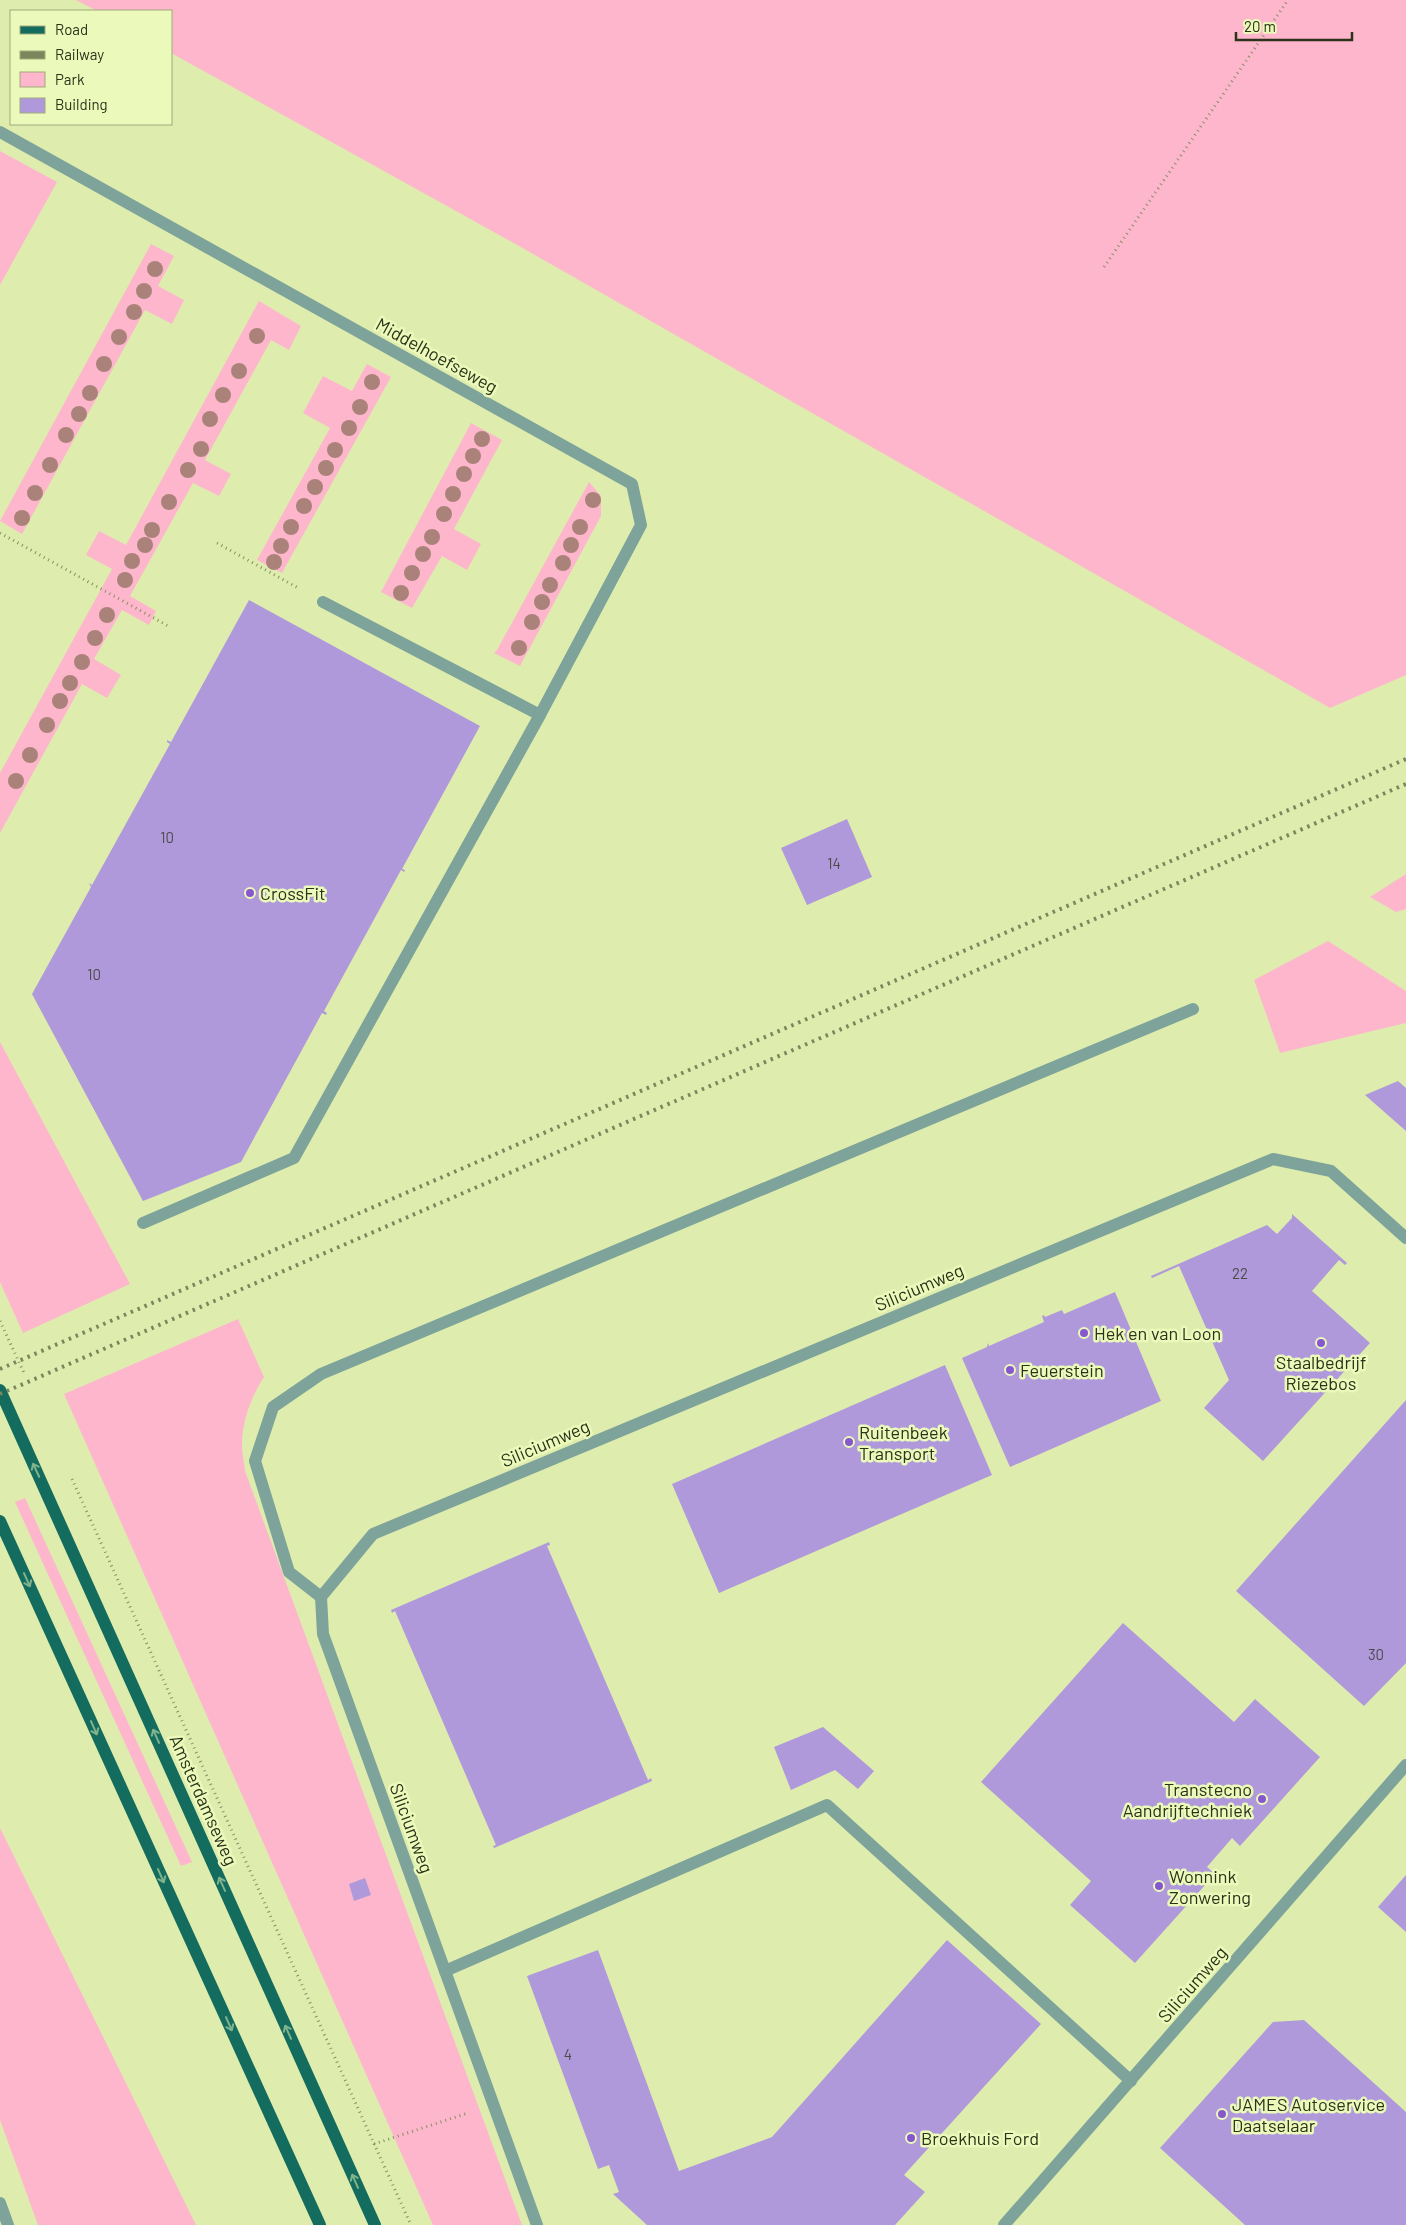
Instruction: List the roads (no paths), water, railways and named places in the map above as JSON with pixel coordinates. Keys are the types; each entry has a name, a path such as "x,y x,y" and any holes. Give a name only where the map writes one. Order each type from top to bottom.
{"main road":[{"name":"Amsterdamseweg","path":"0,1390 375,2225"},
{"path":"0,1521 320,2225"}],"street":[{"name":"Middelhoefseweg","path":"0,132 632,484 641,525 540,715 294,1158 143,1223"},
{"path":"323,602 540,715"},
{"path":"321,1597 289,1572 255,1461 273,1407 321,1374 1193,1009"},
{"name":"Siliciumweg","path":"537,2225 323,1634 321,1597 373,1534 1273,1159 1331,1171 1406,1238"},
{"name":"Siliciumweg","path":"1004,2225 1406,1765"},
{"path":"445,1971 827,1805 1130,2081"},
{"path":"0,2203 8,2225"}],"railway":[{"path":"0,1369 1406,759"},
{"path":"0,1394 1406,784"}],"place":[{"name":"CrossFit","path":"250,893"},
{"name":"Hek en van Loon","path":"1084,1333"},
{"name":"Staalbedrijf Riezebos","path":"1321,1343"},
{"name":"Feuerstein","path":"1010,1370"},
{"name":"Ruitenbeek Transport","path":"849,1442"},
{"name":"Transtecno Aandrijftechniek","path":"1262,1799"},
{"name":"Wonnink Zonwering","path":"1159,1886"},
{"name":"JAMES Autoservice Daatselaar","path":"1222,2114"},
{"name":"Broekhuis Ford","path":"911,2138"}]}
